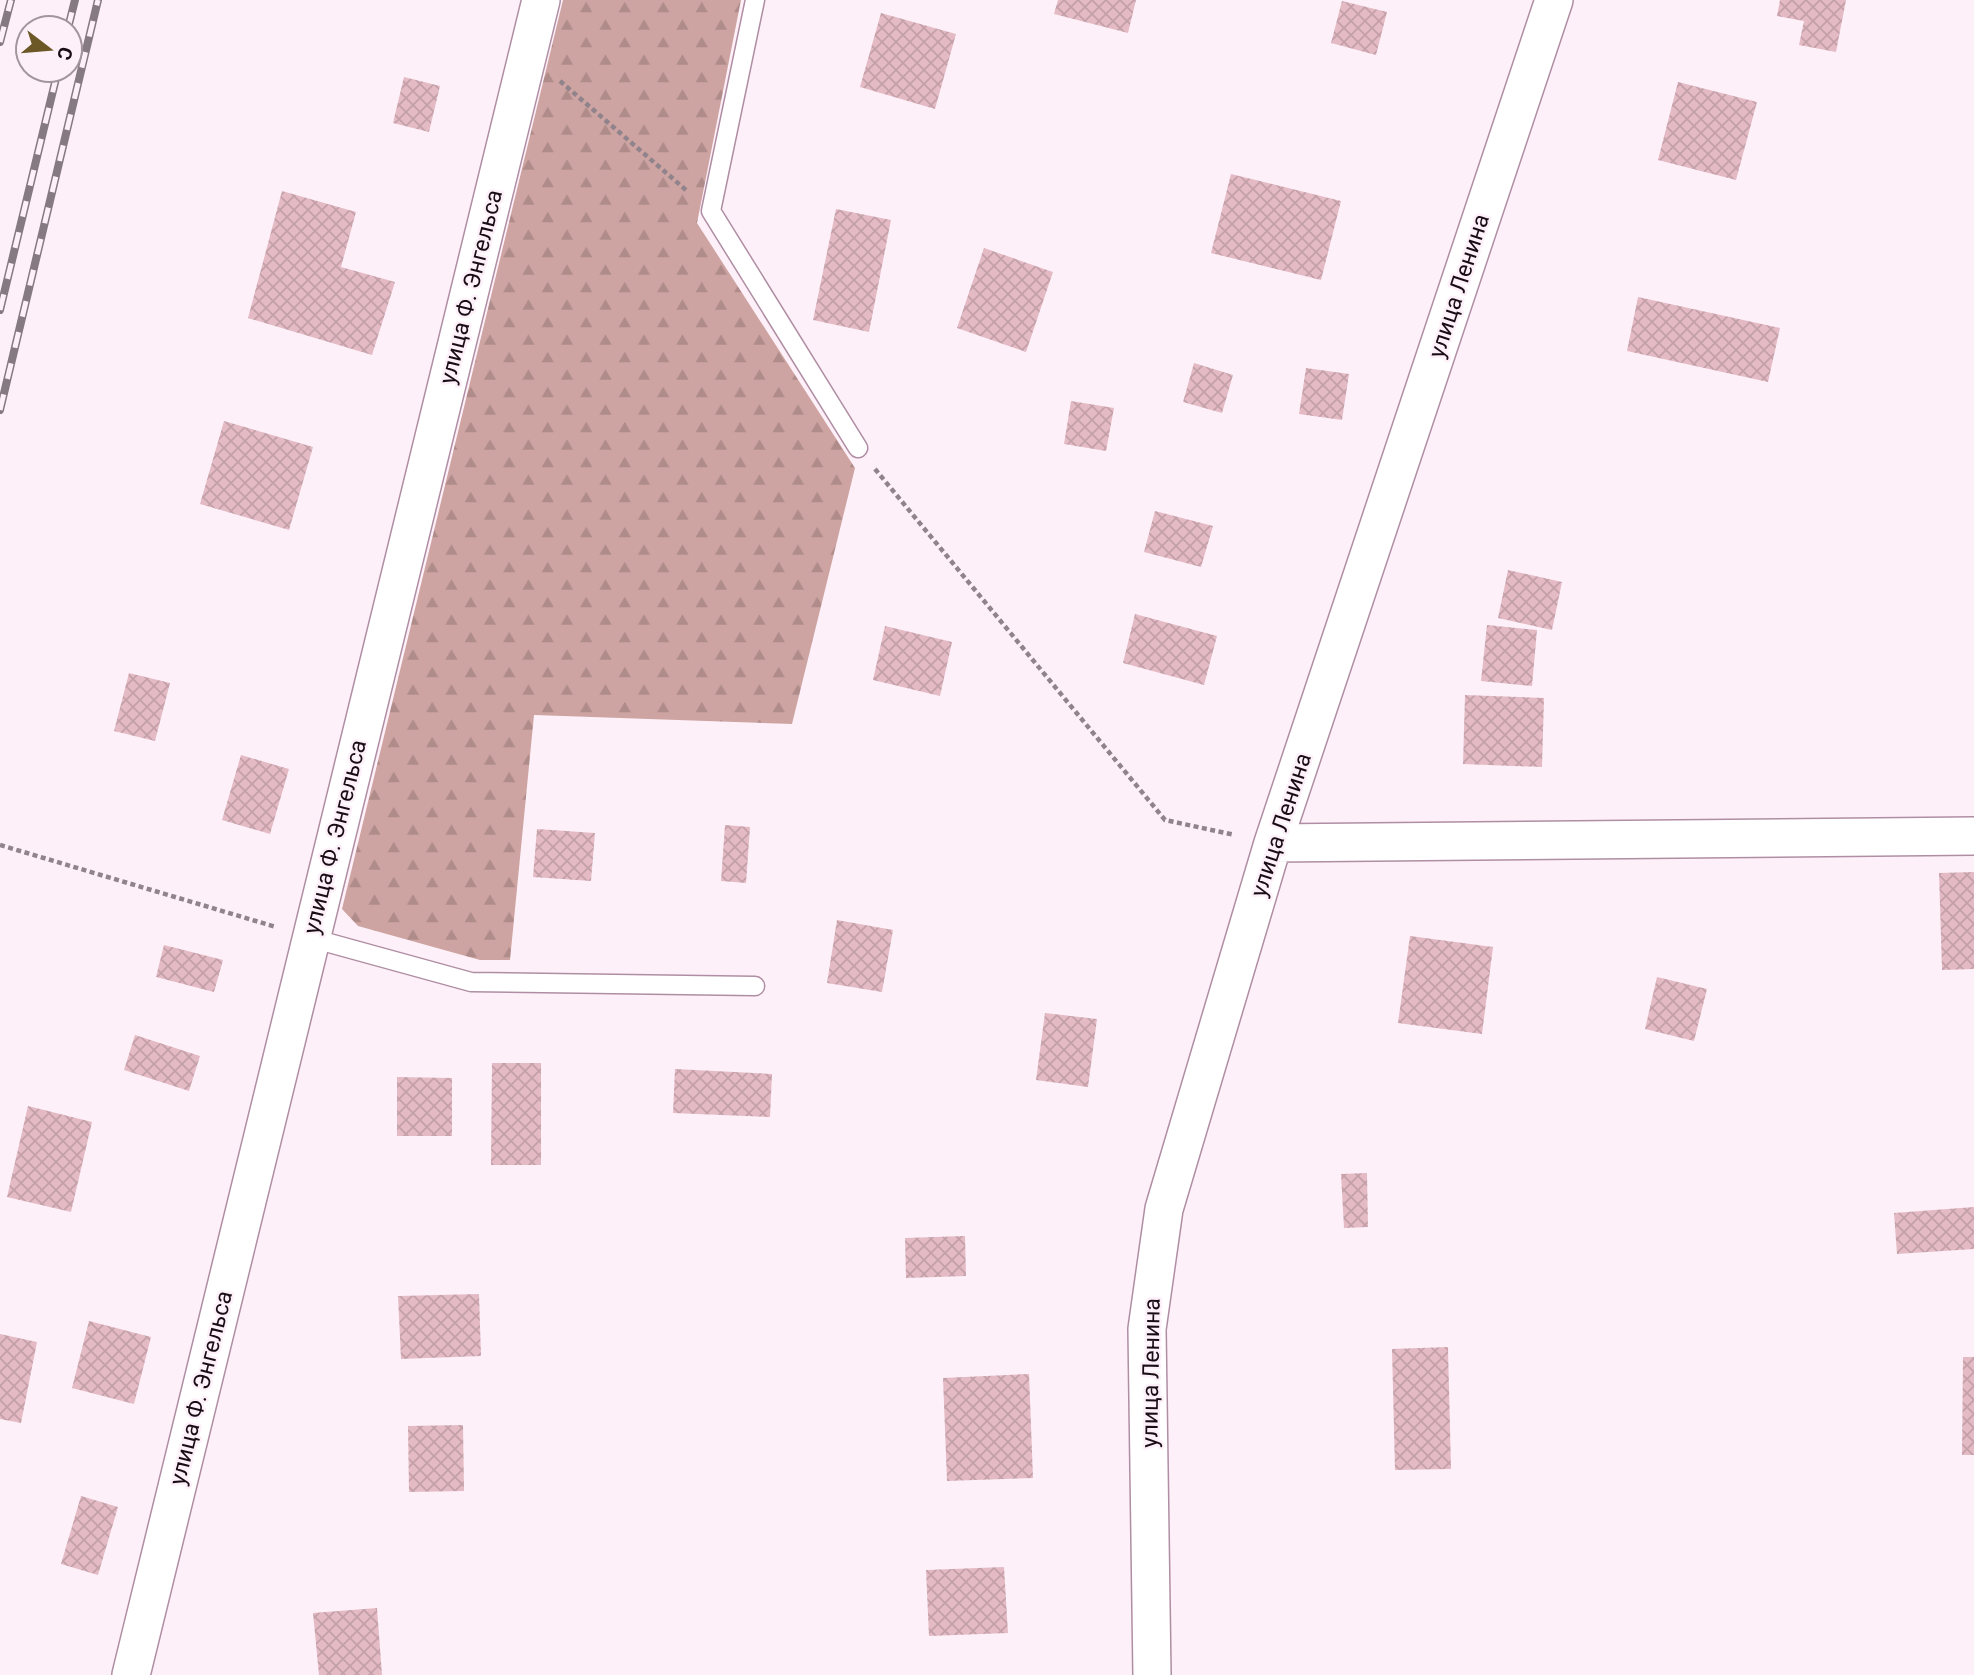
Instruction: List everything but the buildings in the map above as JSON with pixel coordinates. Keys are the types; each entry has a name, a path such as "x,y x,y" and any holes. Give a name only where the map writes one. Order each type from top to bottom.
{"street":[{"name":"улица Ф. Энгельса","path":"131,1675 541,0"},
{"name":"улица Ленина","path":"1152,1675 1147,1329 1164,1209 1273,843 1554,0"},
{"path":"1273,843 1974,836"}],"lane":[{"path":"755,0 711,211 858,448"},
{"path":"311,938 471,982 755,986"}],"path":[{"path":"529,54 711,211"},
{"path":"858,448 1165,820 1273,843"},
{"path":"0,845 311,938"}],"green space":[{"path":"563,0 741,0 697,223 855,468 792,724 534,715 510,960 480,960 358,926 342,909"}],"railway":[{"path":"0,42 11,0"},
{"path":"72,14 75,0"},
{"path":"0,410 98,0"},
{"path":"0,310 55,84"}]}
